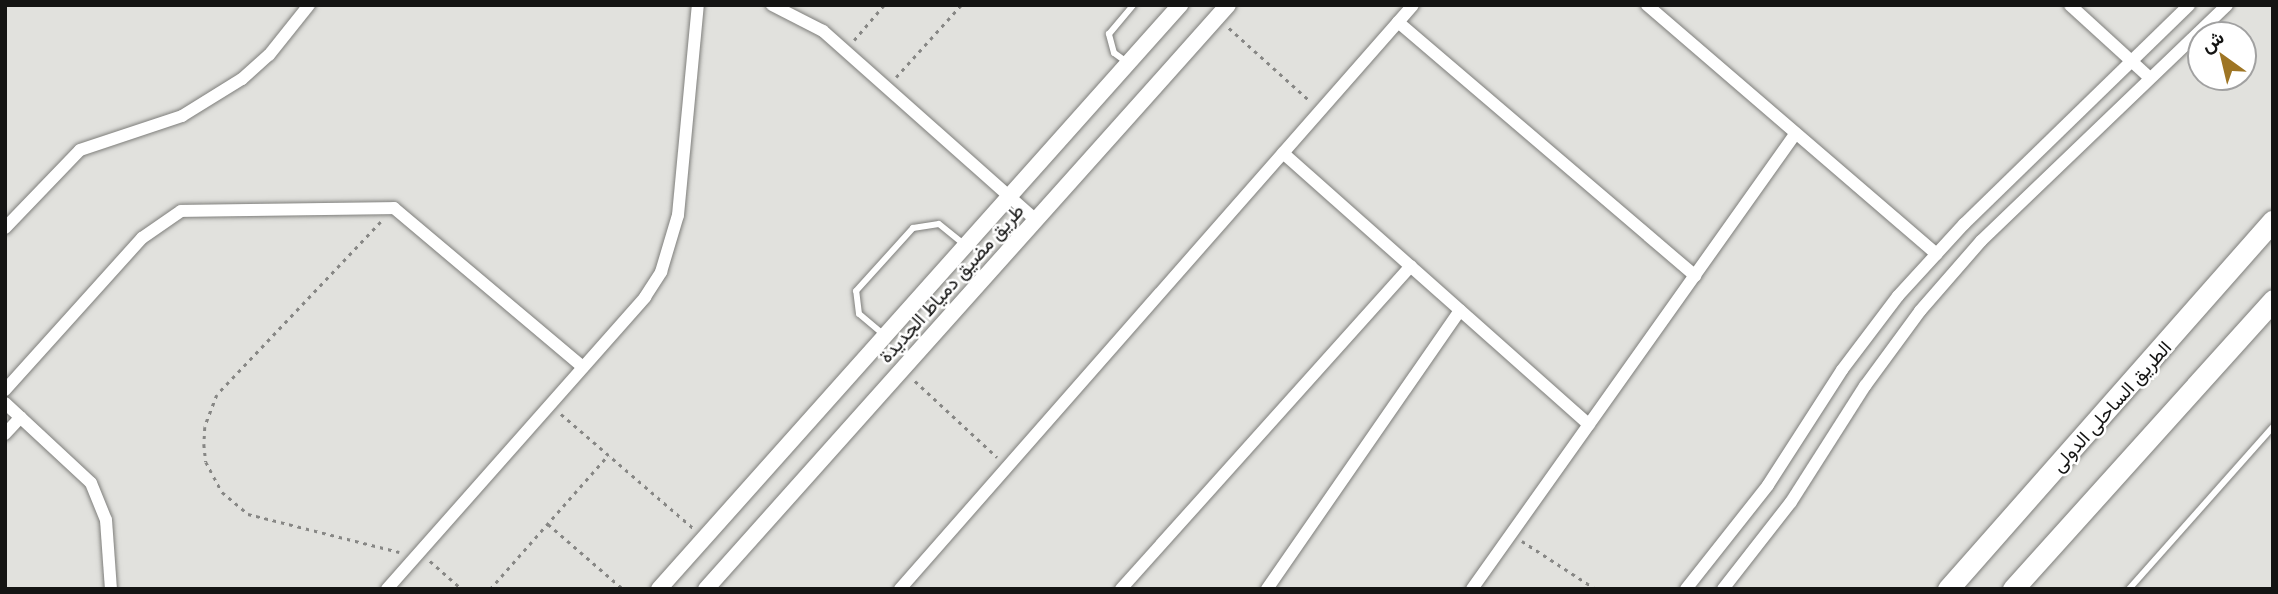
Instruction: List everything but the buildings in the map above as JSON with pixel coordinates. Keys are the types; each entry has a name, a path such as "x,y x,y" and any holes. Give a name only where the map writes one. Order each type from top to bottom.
{"highway":[{"name":"الطريق الساحلى الدولى","path":"1948,589 2273,221"},
{"path":"2013,589 2273,300"}],"street":[{"path":"5,228 80,150 182,116 242,79 269,55 309,5"},
{"path":"387,589 645,297 672,244 698,5"},
{"path":"772,5 812,23 1036,220"},
{"name":"طريق مضيق دمياط الجديدة","path":"659,589 1181,5"},
{"path":"900,589 1413,5"},
{"path":"1647,5 1937,254"},
{"path":"2070,5 2150,78"},
{"path":"1686,589 1768,485 1842,370 1937,254 2189,5"},
{"path":"1723,589 1791,502 1865,386 1920,311 1981,241 2227,5"},
{"name":"طريق مضيق دمياط الجديدة","path":"706,589 1222,11"},
{"path":"1398,22 1695,276"},
{"path":"1472,589 1796,133"},
{"path":"1283,153 1589,425"},
{"path":"5,390 142,238 181,211 394,208 583,367"},
{"path":"1121,589 1411,266"},
{"path":"1267,589 1460,310"},
{"path":"5,403 83,472 98,495 106,520 111,589"},
{"path":"5,434 22,417"}],"lane":[{"path":"1128,63 1114,53 1109,34 1133,5"},
{"path":"885,335 859,314 856,291 919,225 939,224 965,246"},
{"path":"2129,589 2273,427"}],"path":[{"path":"845,50 884,5"},
{"path":"887,87 961,5"},
{"path":"1222,11 1321,110"},
{"path":"394,208 217,395 207,419 204,444 206,461 222,492 248,514 418,554 462,589"},
{"path":"902,369 1007,467"},
{"path":"550,405 704,538"},
{"path":"491,589 608,455"},
{"path":"548,524 623,589"},
{"path":"1511,534 1596,589"}]}
